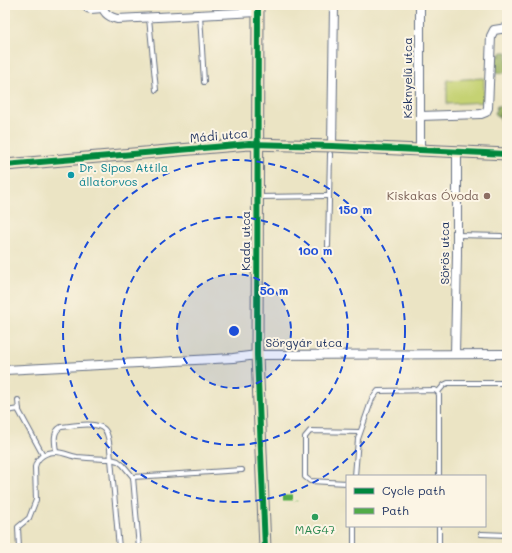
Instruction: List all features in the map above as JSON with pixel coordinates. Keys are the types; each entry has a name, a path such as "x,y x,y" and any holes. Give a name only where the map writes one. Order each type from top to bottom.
{"street":[{"path":"331,150 334,5"},
{"name":"Kéknyelű utca","path":"420,5 420,150"},
{"path":"103,7 106,14 117,19 200,15 258,9"},
{"name":"Kada utca","path":"258,9 257,355 265,548"},
{"path":"420,116 481,114 486,112 488,108 491,36 494,30 507,28"},
{"name":"Mádi utca","path":"5,165 257,144 331,150 420,150 507,154"},
{"name":"Sörös utca","path":"455,354 457,152"},
{"name":"Sörgyár utca","path":"5,370 257,355 507,354"}],"lane":[{"path":"84,5 87,10 91,11 103,7"},
{"path":"200,15 204,82"},
{"path":"149,18 156,90"},
{"path":"328,246 331,150"},
{"path":"258,197 329,196"},
{"path":"457,235 501,236"},
{"path":"438,392 448,383 507,383"},
{"path":"355,475 357,446 360,432 372,399 378,391 435,390 438,392"},
{"path":"438,392 439,475"},
{"path":"18,400 19,409 43,455"},
{"path":"6,411 19,409"},
{"path":"56,452 55,435 56,430 61,427 95,425 101,426 107,434 111,459 119,548"},
{"path":"346,483 310,481 305,476 305,437 310,431 360,432"},
{"path":"19,548 18,527 29,518 36,500 35,467 38,458 43,455 56,452 75,457 111,459 118,461 123,465 133,477 139,548"},
{"path":"133,477 242,470"},
{"path":"354,527 354,548"},
{"path":"439,527 439,548"},
{"path":"481,534 507,535"}],"green space":[{"path":"502,52 507,52 507,71 501,74 494,71 492,61"},
{"path":"484,78 484,102 447,104 447,80"},
{"path":"497,106 507,106 507,123 503,123 495,113"}],"marked path":[{"path":"283,497 294,497 295,501"}],"cycle path":[{"path":"258,5 257,355 265,548"},
{"path":"5,165 249,144 332,146 507,154"}],"place":[{"name":"Dr. Sipos Attila állatorvos","path":"71,175"},
{"name":"Kiskakas Óvoda","path":"487,196"},
{"name":"MAG47","path":"315,517"}]}
